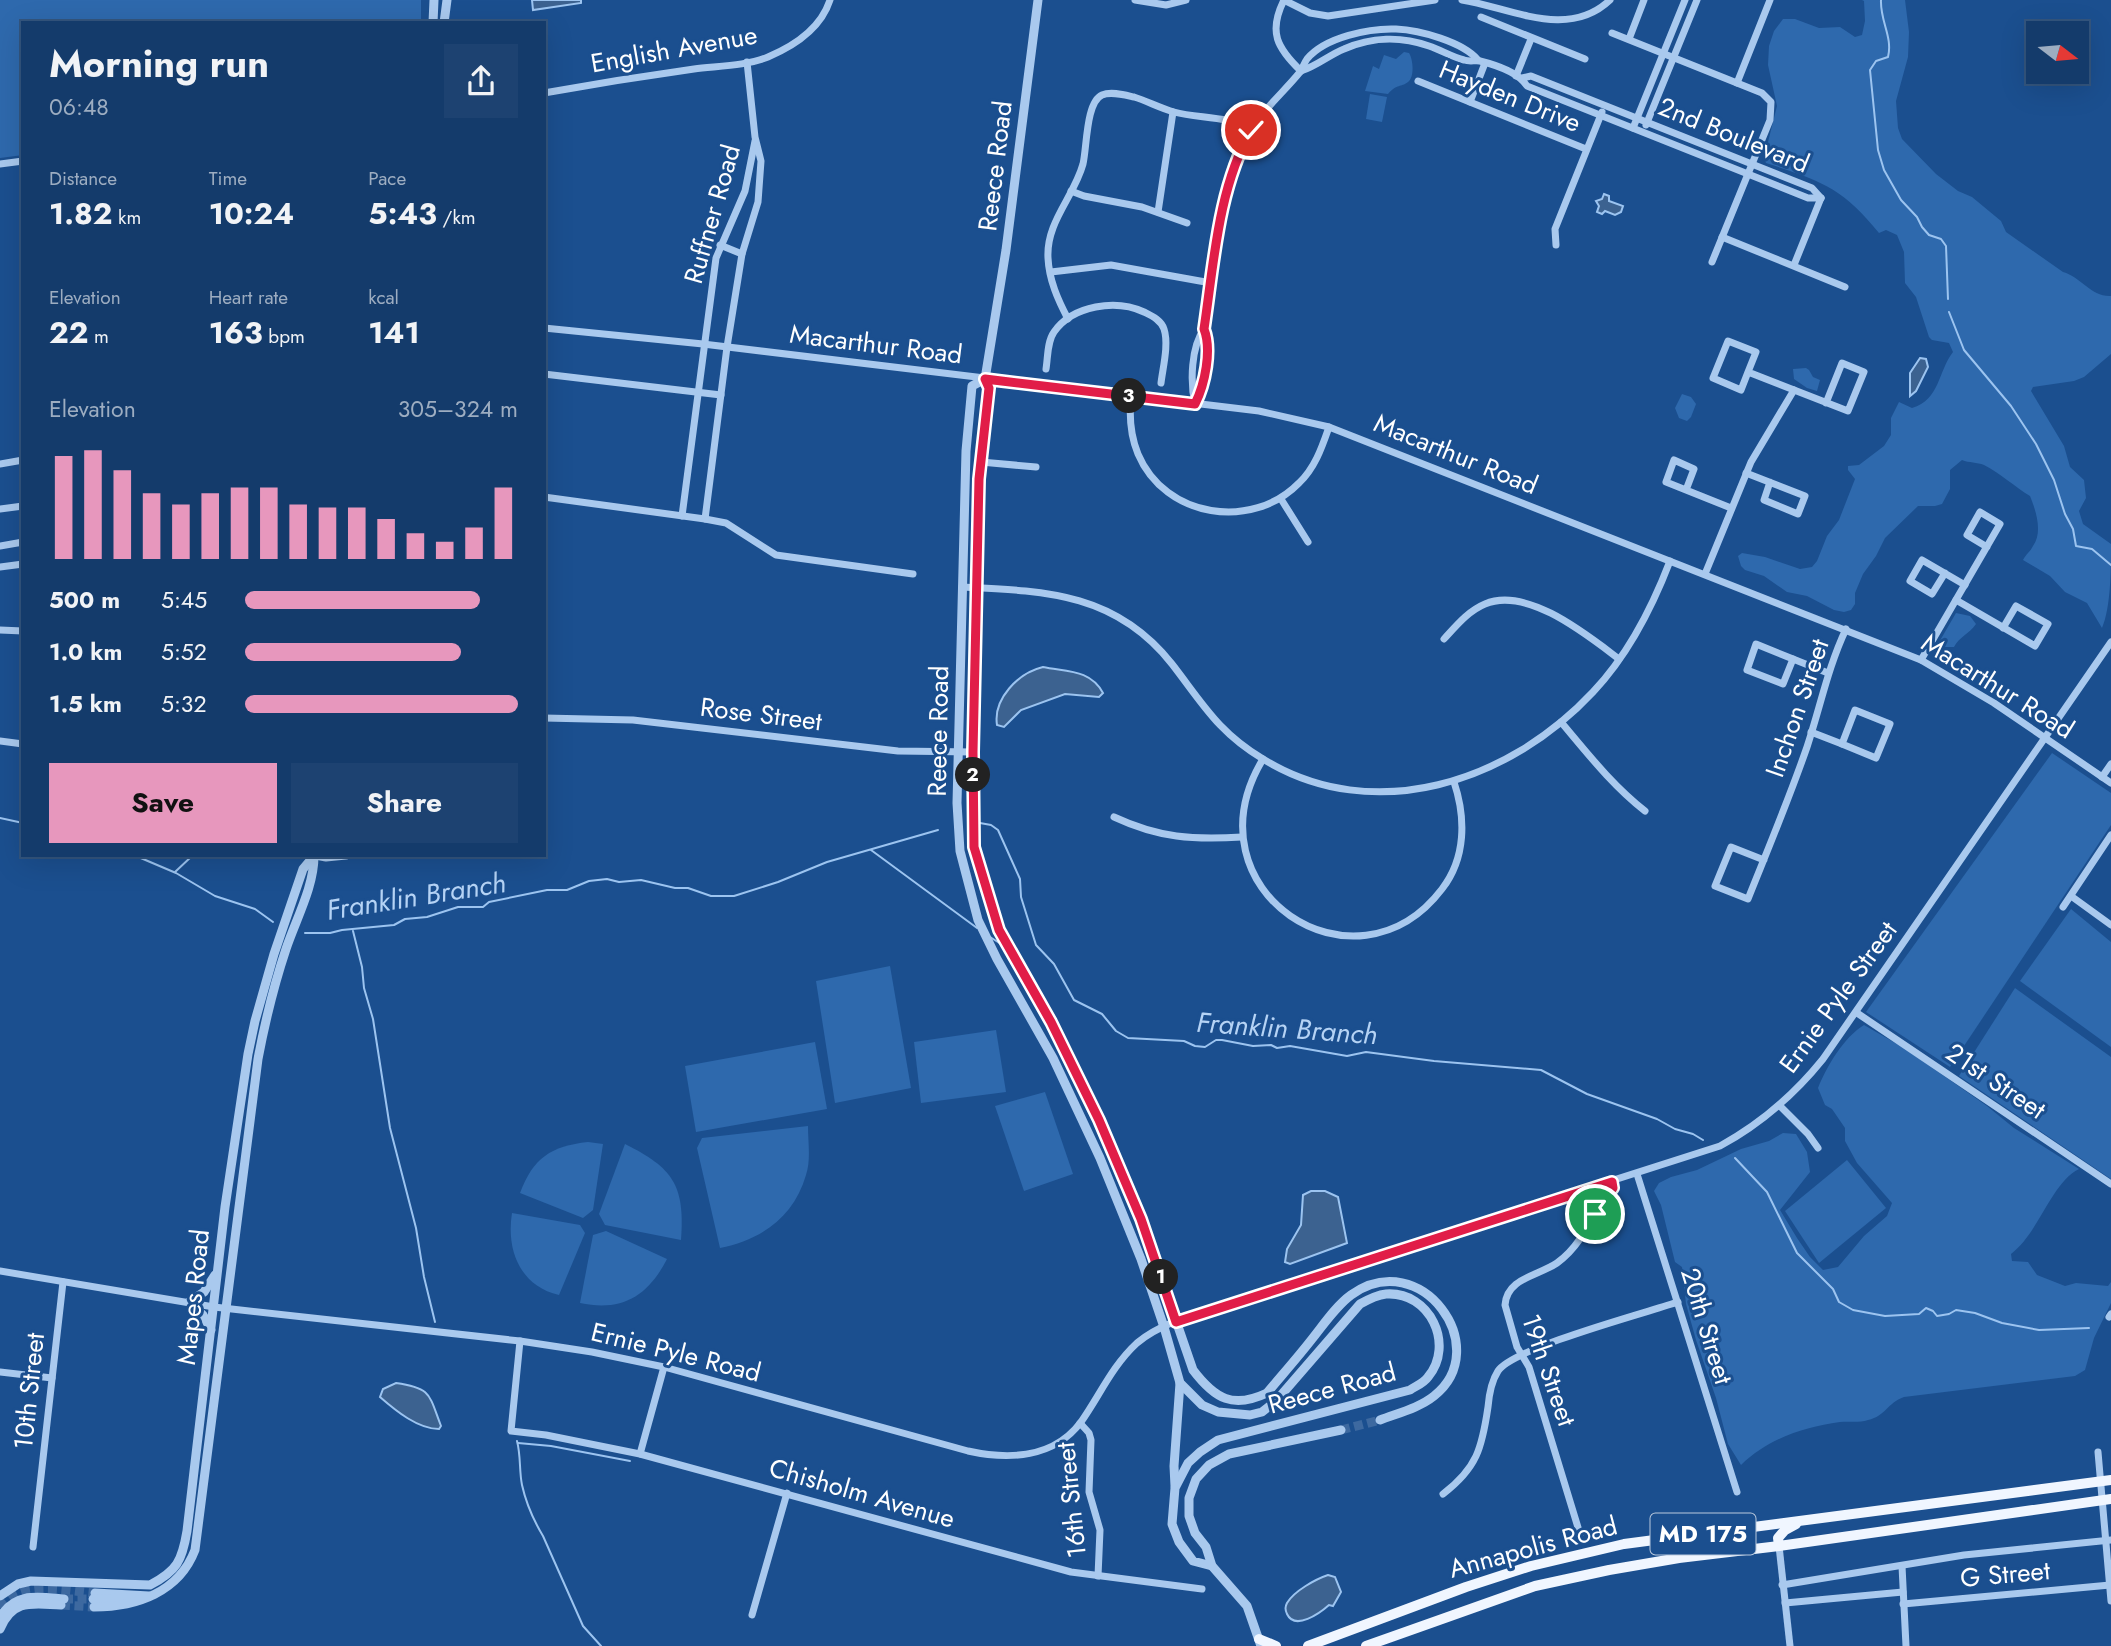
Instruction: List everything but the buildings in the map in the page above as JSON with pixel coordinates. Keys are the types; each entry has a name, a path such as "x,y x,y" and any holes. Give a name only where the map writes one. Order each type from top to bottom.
{"main road":[{"name":"Annapolis Road","path":"1308,1646 1466,1587 1531,1566 1624,1544 2106,1481"},
{"name":"Annapolis Road","path":"1366,1646 1535,1586 1609,1570 2107,1499"},
{"path":"1779,1546 1778,1538 1785,1530 1801,1521"},
{"path":"1260,1643 1276,1646"}],"street":[{"path":"433,0 433,21"},
{"path":"444,21 447,0"},
{"name":"English Avenue","path":"546,93 765,58 793,45 811,29 830,0"},
{"name":"Reece Road","path":"1038,0 1006,250 985,379 989,388 981,462 973,752 974,847 999,930 1051,1022 1099,1120 1141,1219 1194,1370 1207,1388 1223,1398 1240,1402 1255,1399 1267,1393 1351,1295 1368,1286 1385,1283 1420,1288 1443,1309 1451,1324 1456,1354 1453,1370 1446,1384 1434,1396 1417,1406 1380,1420"},
{"path":"1135,0 1166,5 1186,0"},
{"path":"1301,71 1283,53 1277,39 1276,21 1284,0 1310,13 1328,16 1434,0"},
{"path":"1462,0 1560,21 1587,16 1609,0"},
{"path":"1629,40 1644,0"},
{"path":"1633,128 1685,0"},
{"path":"1643,132 1697,0"},
{"path":"1737,83 1770,0"},
{"path":"1481,17 1585,59"},
{"name":"2nd Boulevard","path":"1195,404 1202,390 1208,339 1204,329 1230,179 1242,147 1266,109 1301,71 1307,59 1337,40 1360,33 1392,29 1429,35 1471,52 1482,62 1519,77 1527,86 1808,198 1821,198"},
{"path":"1612,33 1762,93 1772,102 1770,120 1712,262"},
{"path":"1519,77 1531,39"},
{"name":"Ruffner Road","path":"705,519 742,254 758,195 761,161 755,137 747,62"},
{"path":"1470,102 1482,62"},
{"name":"2nd Boulevard","path":"1519,77 1531,76 1605,105 1812,188 1821,198"},
{"name":"Hayden Drive","path":"1418,81 1586,149"},
{"path":"1068,319 1056,296 1048,259 1051,234 1058,214 1082,168 1092,104 1106,93 1131,96 1173,112 1234,121 1251,130"},
{"path":"1556,245 1555,229 1605,105"},
{"path":"1158,212 1173,112"},
{"name":"Ruffner Road","path":"682,516 720,245 745,191 755,137"},
{"path":"0,164 21,161"},
{"path":"745,191 758,195"},
{"path":"1071,191 1084,196 1124,202 1187,223"},
{"path":"1794,265 1821,198"},
{"path":"1722,237 1845,286"},
{"path":"720,245 742,254"},
{"path":"1051,272 1093,265 1118,265 1211,284"},
{"path":"1046,369 1053,333 1068,319 1098,306 1116,304 1132,307 1154,317 1163,326 1165,333 1161,383"},
{"path":"546,328 727,347"},
{"path":"1728,341 1756,352 1748,372 1741,390 1713,378 1728,341"},
{"name":"Macarthur Road","path":"727,347 1272,413 1329,427 1921,660 1958,680 2111,783"},
{"path":"1748,372 1826,403 1848,411 1864,372 1842,363 1826,403"},
{"path":"546,374 721,395"},
{"name":"Reece Road","path":"985,379 972,386 966,451 957,803 960,851 978,920 1078,1110 1140,1259 1164,1327 1180,1383 1172,1524 1179,1542 1194,1561 1212,1566"},
{"path":"1705,574 1745,473 1794,390"},
{"path":"1131,396 1129,424 1138,455 1152,477 1172,495 1204,510 1229,513 1256,509 1281,499 1308,473 1329,427"},
{"path":"0,464 21,460"},
{"path":"1686,490 1694,468 1674,460 1665,482 1731,508"},
{"path":"981,462 1036,467"},
{"path":"1745,473 1770,482 1805,496 1798,514 1764,500 1770,482"},
{"path":"546,497 726,523 776,555 913,574"},
{"path":"1281,499 1308,542"},
{"path":"0,509 21,506"},
{"path":"1921,660 1965,585 1987,547 2000,524 1980,512 1966,535 1987,547"},
{"path":"0,546 21,542"},
{"path":"1944,573 1932,594 1910,581 1922,560 1965,585"},
{"path":"962,587 1062,595 1100,608 1151,641 1171,663 1209,715 1263,759 1310,780 1350,790 1408,791 1454,782 1510,756 1561,722 1595,691 1619,659 1644,620 1670,561"},
{"path":"0,567 21,564"},
{"path":"1444,639 1476,608 1497,600 1509,599 1530,604 1557,617 1588,635 1619,659"},
{"path":"1956,600 2003,628 2035,646 2048,624 2016,606 2003,628"},
{"name":"Inchon Street","path":"1764,860 1731,847 1715,886 1748,899 1764,860 1788,800 1828,673 1846,629"},
{"path":"0,630 21,631"},
{"name":"Ernie Pyle Street","path":"1278,1288 1720,1146 1750,1129 1780,1106 1808,1078 1857,1013 2111,642"},
{"path":"1793,659 1783,684 1746,670 1756,645 1793,659 1828,673"},
{"path":"1811,732 1876,758 1890,724 1856,710 1842,744"},
{"name":"Rose Street","path":"546,718 666,723 898,751 973,752"},
{"path":"1561,722 1620,791 1645,811"},
{"path":"0,741 21,744"},
{"path":"1263,759 1246,795 1242,837 1255,879 1272,901 1294,919 1320,931 1340,935 1356,936 1398,926 1423,911 1435,898 1451,874 1459,852 1461,806 1454,782"},
{"path":"2102,777 2111,764"},
{"path":"1114,817 1149,832 1170,837 1242,837"},
{"path":"2063,907 2111,835"},
{"name":"Mapes Road","path":"0,1596 18,1584 31,1581 150,1585 165,1577 179,1563 186,1540 225,1207 255,1021 303,869 313,857"},
{"name":"Mapes Road","path":"149,1596 94,1600 127,1605 149,1596 178,1580 189,1565 195,1550 225,1308 266,1019 285,951 314,871 314,857"},
{"path":"2071,896 2111,925"},
{"name":"21st Street","path":"1857,1013 2111,1184"},
{"path":"1780,1106 1808,1134 1818,1149"},
{"name":"20th Street","path":"1637,1174 1737,1492"},
{"name":"19th Street","path":"1580,1534 1529,1367 1521,1354 1505,1306 1507,1292 1516,1283 1551,1267 1573,1249 1591,1223 1599,1204 1613,1188 1612,1182"},
{"path":"211,1330 203,1315 189,1302 204,1292 218,1270"},
{"name":"Ernie Pyle Road","path":"0,1271 214,1307 520,1341 592,1352 664,1367 984,1455 1029,1455 1061,1441 1080,1423 1110,1374 1139,1342 1176,1322 1278,1288"},
{"name":"10th Street","path":"33,1547 63,1282"},
{"name":"Reece Road","path":"1175,1488 1188,1463 1218,1440 1410,1390 1427,1380 1436,1366 1440,1350 1439,1333 1424,1308 1412,1300 1387,1294 1360,1304 1276,1401 1262,1412 1250,1415 1218,1412 1202,1405 1180,1383"},
{"path":"1443,1494 1467,1474 1481,1448 1492,1383 1500,1368 1521,1354 1678,1303"},
{"name":"Chisholm Avenue","path":"520,1341 511,1431 640,1454 1043,1565 1098,1576 1202,1589"},
{"path":"640,1454 664,1367"},
{"path":"0,1372 52,1378"},
{"name":"16th Street","path":"1080,1423 1089,1433 1091,1440 1089,1492 1100,1530 1098,1576"},
{"name":"Reece Road","path":"1260,1643 1247,1606 1212,1566 1206,1547 1195,1533 1189,1516 1189,1498 1196,1479 1209,1465 1229,1454 1341,1430"},
{"path":"2098,1452 2106,1481 2111,1601"},
{"path":"752,1615 787,1493"},
{"path":"1782,1585 1964,1555 2109,1541"},
{"path":"1779,1546 1790,1646"},
{"path":"1902,1566 1906,1646"},
{"name":"G Street","path":"1903,1604 2110,1585"},
{"path":"1785,1603 1903,1592"},
{"path":"0,1618 7,1607 23,1598 62,1602 24,1604 15,1608 4,1619 0,1629"}],"shaded area":[{"path":"0,0 421,0 421,21 21,21 21,155 0,158"},
{"path":"532,0 581,0 581,3 533,10"},
{"path":"1862,0 1905,0 1909,32 1908,57 1896,101 1898,128 1902,139 1936,174 1958,191 1972,197 2001,221 2006,232 2092,290 2111,296 2111,354 2084,377 2033,387 2031,391 2064,446 2070,467 2084,480 2086,498 2079,511 2083,524 2111,544 2109,599 2102,628 2087,603 2065,592 2050,576 2023,560 2038,534 2030,496 1984,465 1962,460 1950,470 1950,489 1942,504 1918,506 1885,538 1863,574 1851,610 1834,610 1807,596 1787,592 1764,576 1741,566 1738,556 1742,553 1765,557 1800,569 1812,567 1827,536 1839,520 1855,479 1848,466 1859,465 1884,446 1891,435 1891,418 1899,402 1912,408 1928,399 1953,352 1949,343 1929,337 1916,297 1905,283 1904,252 1897,235 1886,230 1879,233 1841,195 1802,175 1766,163 1764,158 1777,106 1768,65 1769,46 1774,31 1783,19 1795,19 1819,28 1840,27 1855,37 1862,35 1865,21"},
{"path":"1404,52 1409,53 1412,63 1412,76 1408,82 1388,94 1365,91 1373,66 1379,69 1384,55 1396,59"},
{"path":"1370,94 1387,97 1382,122 1366,119"},
{"path":"1604,194 1609,196 1609,201 1623,206 1621,212 1615,215 1605,211 1602,214 1597,212 1599,206 1596,201 1602,199"},
{"path":"1920,358 1926,359 1928,367 1916,391 1910,396 1910,373"},
{"path":"1806,368 1813,377 1820,380 1817,391 1794,379 1793,369"},
{"path":"1682,394 1691,397 1696,404 1687,421 1679,418 1675,408"},
{"path":"1956,613 1970,616 1976,624 1954,647 1938,644"},
{"path":"1043,667 1084,676 1098,685 1103,693 1099,697 1065,694 1021,710 1004,727 997,725 999,706 1009,688 1025,675"},
{"path":"2052,753 2111,793 2111,825 1950,1067 1866,1012"},
{"path":"2071,909 2111,942 2111,1047 2020,981"},
{"path":"890,966 911,1088 835,1103 816,981"},
{"path":"2015,988 2111,1057 2111,1179 1959,1076"},
{"path":"1864,1025 1904,1048 2014,1128 2079,1169 2060,1185 2030,1234 2011,1254 2012,1261 2028,1262 2037,1275 2065,1286 2076,1283 2108,1286 2111,1282 2111,1303 2094,1338 2085,1370 2075,1376 1904,1397 1874,1418 1826,1424 1774,1441 1741,1465 1728,1444 1686,1304 1682,1267 1675,1262 1661,1205 1654,1191 1659,1183 1671,1177 1697,1170 1783,1133 1796,1134 1807,1152 1810,1172 1780,1210 1810,1257 1823,1270 1838,1267 1864,1236 1887,1216 1892,1203 1857,1163 1845,1141 1845,1128 1832,1109 1825,1105 1818,1088 1837,1053"},
{"path":"996,1030 1006,1092 921,1103 914,1042"},
{"path":"815,1042 827,1109 696,1132 685,1066"},
{"path":"1045,1092 1073,1174 1024,1191 995,1106"},
{"path":"808,1126 808,1169 793,1203 774,1224 762,1232 720,1248 697,1148 702,1138"},
{"path":"588,1142 603,1144 593,1210 583,1218 520,1193 531,1171 545,1156 564,1147"},
{"path":"625,1144 655,1161 672,1180 681,1205 681,1240 605,1225 599,1214"},
{"path":"1847,1160 1886,1208 1819,1263 1785,1211"},
{"path":"1311,1191 1325,1191 1338,1197 1347,1243 1290,1264 1285,1262 1287,1249 1301,1225 1303,1195"},
{"path":"512,1213 580,1225 585,1233 559,1295 534,1284 525,1275 511,1240"},
{"path":"606,1231 667,1259 651,1283 632,1298 609,1305 580,1303 593,1235"},
{"path":"396,1383 417,1387 428,1395 441,1426 439,1429 415,1423 380,1397 383,1389"},
{"path":"1328,1575 1335,1577 1341,1592 1333,1606 1329,1605 1308,1619 1291,1619 1286,1608 1290,1599 1306,1586"}],"waterway":[{"path":"1881,0 1889,43 1888,57 1876,61 1870,70 1878,150 1884,170 1901,200 1929,235 1941,239 1946,246 1948,299"},
{"path":"1949,312 1964,350 2011,406 2036,444 2054,480 2073,529 2076,546 2092,549 2111,565"},
{"name":"Franklin Branch","path":"0,818 21,823"},
{"name":"Franklin Branch","path":"980,823 991,825 998,830 1020,879 1021,897 1036,945 1054,964 1074,1000 1102,1014 1116,1031 1128,1038 1184,1041 1205,1047 1216,1040 1222,1040 1253,1046 1290,1046 1347,1056 1366,1052 1541,1070 1587,1094 1657,1119 1703,1140"},
{"name":"Franklin Branch","path":"305,933 330,933 394,925 405,919 427,917 458,907 483,907 489,902 547,890 567,890 589,881 607,879 619,882 641,880 675,888 688,888 711,896 734,896 827,862 938,830"},
{"path":"871,850 977,928"},
{"name":"Franklin Branch","path":"138,857 176,873 215,896 255,909 273,922"},
{"path":"175,872 191,857"},
{"path":"353,931 373,1019 390,1128 416,1228 435,1322"},
{"path":"990,937 1001,944"},
{"name":"Franklin Branch","path":"1735,1158 1767,1192 1797,1253 1833,1289 1839,1302 1853,1310 1885,1316 1919,1314 1926,1308 1937,1316 1956,1310 2039,1330 2089,1328"},
{"path":"517,1441 522,1485 531,1512 583,1626 601,1646"},
{"path":"518,1443 551,1446 630,1461"}],"tunnel":[{"path":"1341,1430 1380,1420"},
{"path":"0,1608 8,1599 30,1590 57,1589 95,1593"},
{"path":"64,1599 93,1599"},
{"path":"61,1605 94,1607"}],"route":[{"path":"1251,130 1235,164 1226,194 1204,329 1208,339 1202,390 1195,404 985,379 989,388 979,479 972,805 974,847 982,878 999,930 1051,1022 1099,1120 1141,1219 1176,1322 1612,1182 1611,1192 1601,1201 1595,1214"}]}
